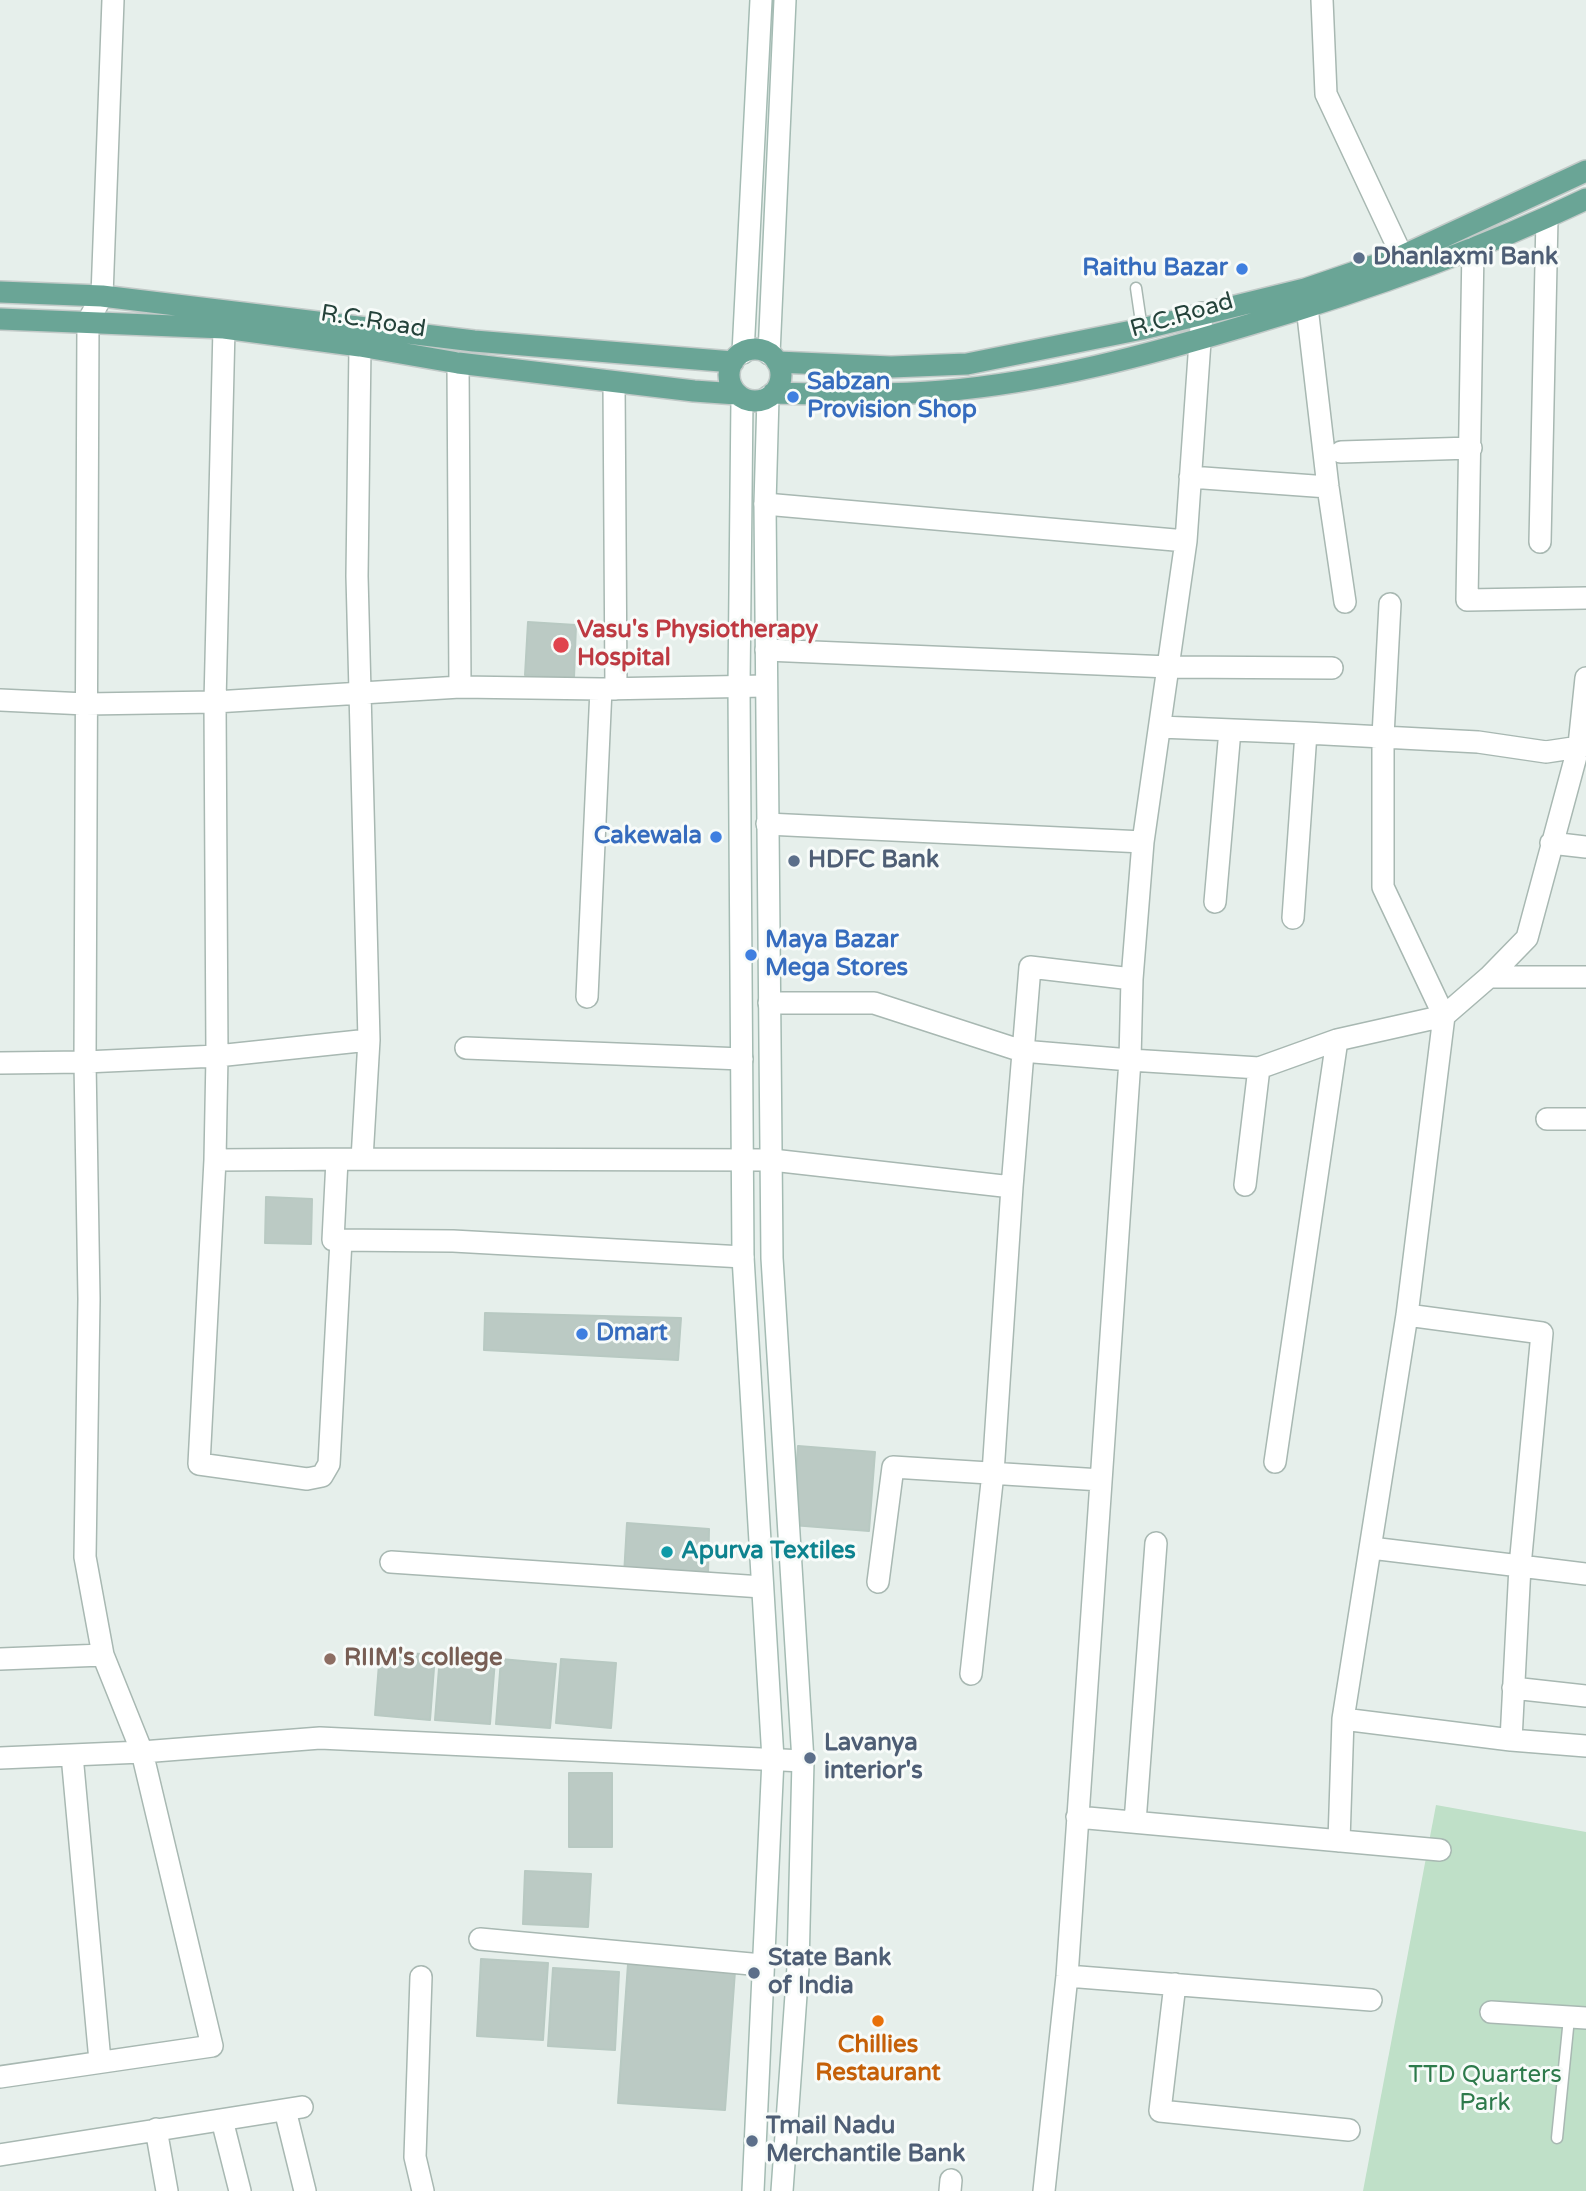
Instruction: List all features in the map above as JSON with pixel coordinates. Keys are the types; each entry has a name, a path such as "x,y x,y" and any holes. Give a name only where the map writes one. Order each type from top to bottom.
{"main road":[{"name":"R.C.Road","path":"773,358 891,367 967,363 1142,329 1305,289 1402,256 1586,172"},
{"name":"R.C.Road","path":"771,395 876,395 945,391 1076,372 1170,349 1307,307 1473,248 1586,199"},
{"name":"R.C.Road","path":"0,292 102,296 474,341 738,357"},
{"name":"R.C.Road","path":"0,319 224,328 360,345 458,363 740,396"},
{"path":"757,349 773,358 781,376 771,395 756,401 740,396 730,382 730,368 738,357 757,349"}],"street":[{"path":"0,2077 212,2046 142,1752 103,1656 85,1557 89,1312 85,1062 88,321 102,296 113,0"},
{"path":"738,357 761,0"},
{"path":"773,358 785,0"},
{"path":"1322,0 1326,94 1402,256"},
{"path":"1540,542 1547,218"},
{"path":"1473,248 1467,600 1586,598"},
{"path":"1307,307 1328,487 1345,602"},
{"path":"1044,2191 1067,1976 1143,842 1185,541 1202,313"},
{"path":"224,328 215,702 215,1160 199,1464 307,1479 322,1476 328,1464 341,1240"},
{"path":"360,345 357,576 369,1040 362,1159"},
{"path":"458,363 460,687"},
{"path":"587,997 609,689 614,382"},
{"path":"771,395 765,504 772,1258 803,1760 798,1967 782,2191"},
{"path":"740,396 743,1257 773,1759 753,2191"},
{"path":"1341,452 1471,449"},
{"path":"1190,477 1328,487"},
{"path":"765,504 1185,541"},
{"path":"1339,1841 1343,1719 1407,1315 1444,1016 1382,887 1383,736 1390,604"},
{"path":"766,650 1169,667 1332,668"},
{"path":"769,1003 874,1003 1022,1051 1259,1068 1337,1040 1444,1016 1489,977 1527,938 1551,844 1583,745 1586,678"},
{"path":"0,700 86,704 215,702 460,687 609,689 766,686"},
{"path":"1160,727 1478,742 1546,752 1583,745"},
{"path":"1215,902 1230,730"},
{"path":"1293,918 1306,733"},
{"path":"766,824 1143,842"},
{"path":"1551,844 1586,847"},
{"path":"971,1674 993,1473 1030,967 1132,979"},
{"path":"1489,977 1586,977"},
{"path":"0,1063 217,1056 369,1040"},
{"path":"1275,1462 1337,1040"},
{"path":"466,1048 742,1059"},
{"path":"1245,1185 1259,1068"},
{"path":"1547,1119 1586,1119"},
{"path":"215,1160 772,1160 1012,1187"},
{"path":"337,1160 333,1240 453,1241 743,1257"},
{"path":"1407,1315 1542,1333 1520,1566 1511,1741"},
{"path":"878,1582 893,1467 1101,1480"},
{"path":"1135,1822 1156,1543"},
{"path":"1370,1548 1586,1574"},
{"path":"391,1562 762,1587"},
{"path":"0,1659 103,1656"},
{"path":"1513,1688 1586,1696"},
{"path":"1343,1719 1511,1741 1586,1746"},
{"path":"0,1758 142,1752 320,1738 803,1760"},
{"path":"72,1755 100,2061"},
{"path":"1077,1817 1440,1850"},
{"path":"480,1939 762,1965"},
{"path":"421,1976 415,2157 423,2191"},
{"path":"1067,1976 1371,2000"},
{"path":"1175,1984 1160,2111 1349,2130"},
{"path":"1491,2012 1578,2018"},
{"path":"0,2155 294,2108 305,2191"},
{"path":"222,2120 240,2191"},
{"path":"156,2129 167,2191"}],"lane":[{"path":"1136,288 1142,329"},
{"path":"1557,2138 1578,2018"}],"green space":[{"name":"TTD Quarters Park","path":"1436,1805 1586,1832 1586,2191 1363,2191"}],"building":[{"path":"528,622 576,625 574,678 525,675"},
{"path":"266,1197 312,1199 311,1244 265,1243"},
{"name":"Dmart","path":"485,1313 681,1318 678,1360 484,1350"},
{"path":"798,1446 875,1452 869,1531 792,1525"},
{"name":"Apurva Textiles","path":"627,1523 709,1529 708,1576 624,1575"},
{"path":"380,1651 435,1655 430,1720 375,1715"},
{"path":"440,1655 495,1660 490,1724 435,1720"},
{"path":"501,1659 556,1664 550,1728 496,1724"},
{"path":"561,1659 616,1663 611,1728 556,1723"},
{"path":"569,1773 612,1773 612,1847 569,1847"},
{"path":"525,1871 591,1874 588,1927 523,1924"},
{"path":"481,1959 548,1963 543,2040 477,2036"},
{"path":"628,1964 735,1971 725,2110 618,2103"},
{"path":"553,1968 619,1972 615,2050 548,2046"}],"place":[{"name":"Dhanlaxmi Bank","path":"1359,258"},
{"name":"Raithu Bazar","path":"1242,269"},
{"name":"Sabzan Provision Shop","path":"793,397"},
{"name":"Vasu's Physiotherapy Hospital","path":"561,645"},
{"name":"Cakewala","path":"716,837"},
{"name":"HDFC Bank","path":"794,861"},
{"name":"Maya Bazar Mega Stores","path":"751,955"},
{"name":"Dmart","path":"582,1334"},
{"name":"Apurva Textiles","path":"667,1552"},
{"name":"RIIM's college","path":"330,1659"},
{"name":"Lavanya interior's","path":"810,1758"},
{"name":"State Bank of India","path":"754,1973"},
{"name":"Chillies Restaurant","path":"878,2021"},
{"name":"Tmail Nadu Merchantile Bank","path":"752,2141"}]}
